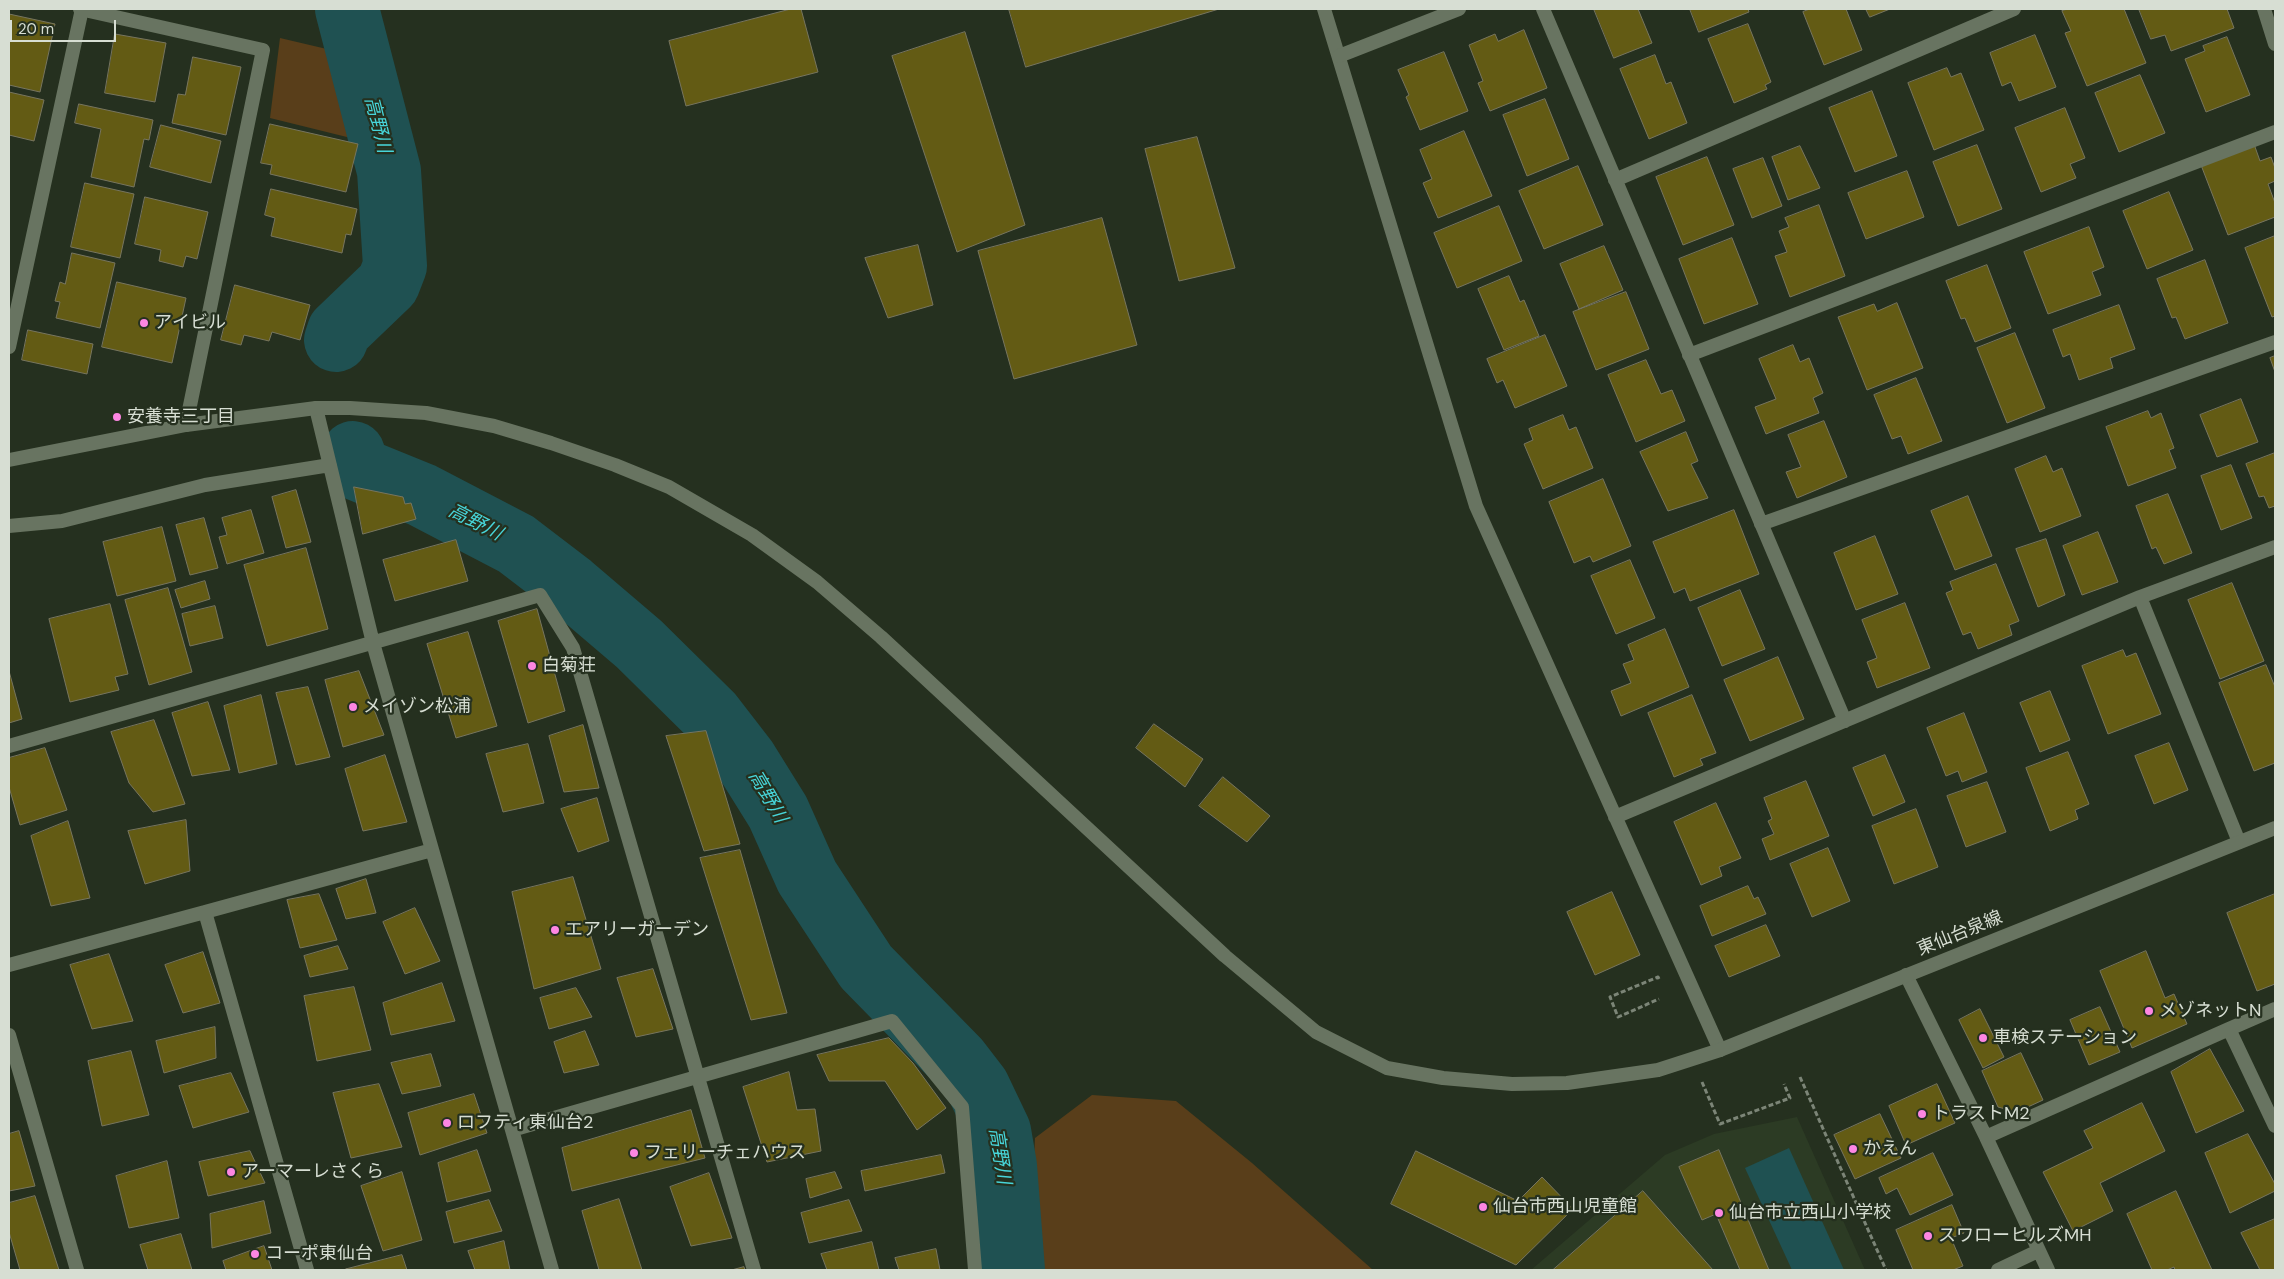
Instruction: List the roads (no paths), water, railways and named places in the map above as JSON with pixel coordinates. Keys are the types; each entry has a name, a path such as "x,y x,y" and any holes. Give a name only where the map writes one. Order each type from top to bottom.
{"street":[{"path":"9,347 81,9 263,50 186,425"},
{"path":"1324,9 1476,506 1720,1050"},
{"path":"1339,56 1458,9"},
{"path":"1543,9 1845,721"},
{"path":"1616,180 2014,9"},
{"path":"2264,9 2275,44"},
{"path":"1689,355 2275,132"},
{"path":"1761,524 2275,342"},
{"path":"316,408 374,643 552,1270"},
{"name":"東仙台泉線","path":"9,460 186,425 316,408 399,411 494,426 615,465 669,487 752,536 817,582 881,637 1225,956 1316,1032 1387,1068 1443,1078 1512,1084 1567,1083 1658,1070 1720,1050 2275,828"},
{"path":"9,526 62,521 205,485 330,465"},
{"path":"1615,817 2140,597 2275,547"},
{"path":"9,746 540,595 573,648 754,1270"},
{"path":"2140,597 2239,842"},
{"path":"9,965 432,850"},
{"path":"205,912 306,1270"},
{"path":"1906,976 1986,1137 2048,1270"},
{"path":"1986,1137 2275,1009"},
{"path":"512,1130 892,1021 962,1107 975,1270"},
{"path":"2229,1030 2275,1126"},
{"path":"9,1035 77,1270"},
{"path":"1998,1270 2038,1251"}],"water":[{"path":"1789,1148 1844,1270 1792,1270 1745,1168"}],"waterway":[{"name":"高野川","path":"336,340 339,331 388,284 395,266 389,171 347,9"},
{"name":"高野川","path":"353,453 358,469 422,495 516,544 571,586 639,644 711,715 745,759 778,812 807,877 866,967 958,1061 978,1087 999,1131 1005,1166 1013,1270"}],"place":[{"name":"アイビル","path":"144,323"},
{"name":"安養寺三丁目","path":"117,417"},
{"name":"白菊荘","path":"532,666"},
{"name":"メイゾン松浦","path":"353,707"},
{"name":"エアリーガーデン","path":"555,930"},
{"name":"メゾネットN","path":"2149,1011"},
{"name":"車検ステーション","path":"1983,1038"},
{"name":"トラストM2","path":"1922,1114"},
{"name":"ロフティ東仙台2","path":"447,1123"},
{"name":"かえん","path":"1853,1149"},
{"name":"フェリーチェハウス","path":"634,1153"},
{"name":"アーマーレさくら","path":"231,1172"},
{"name":"仙台市西山児童館","path":"1483,1207"},
{"name":"仙台市立西山小学校","path":"1719,1213"},
{"name":"スワローヒルズMH","path":"1928,1236"},
{"name":"コーポ東仙台","path":"255,1254"}]}
